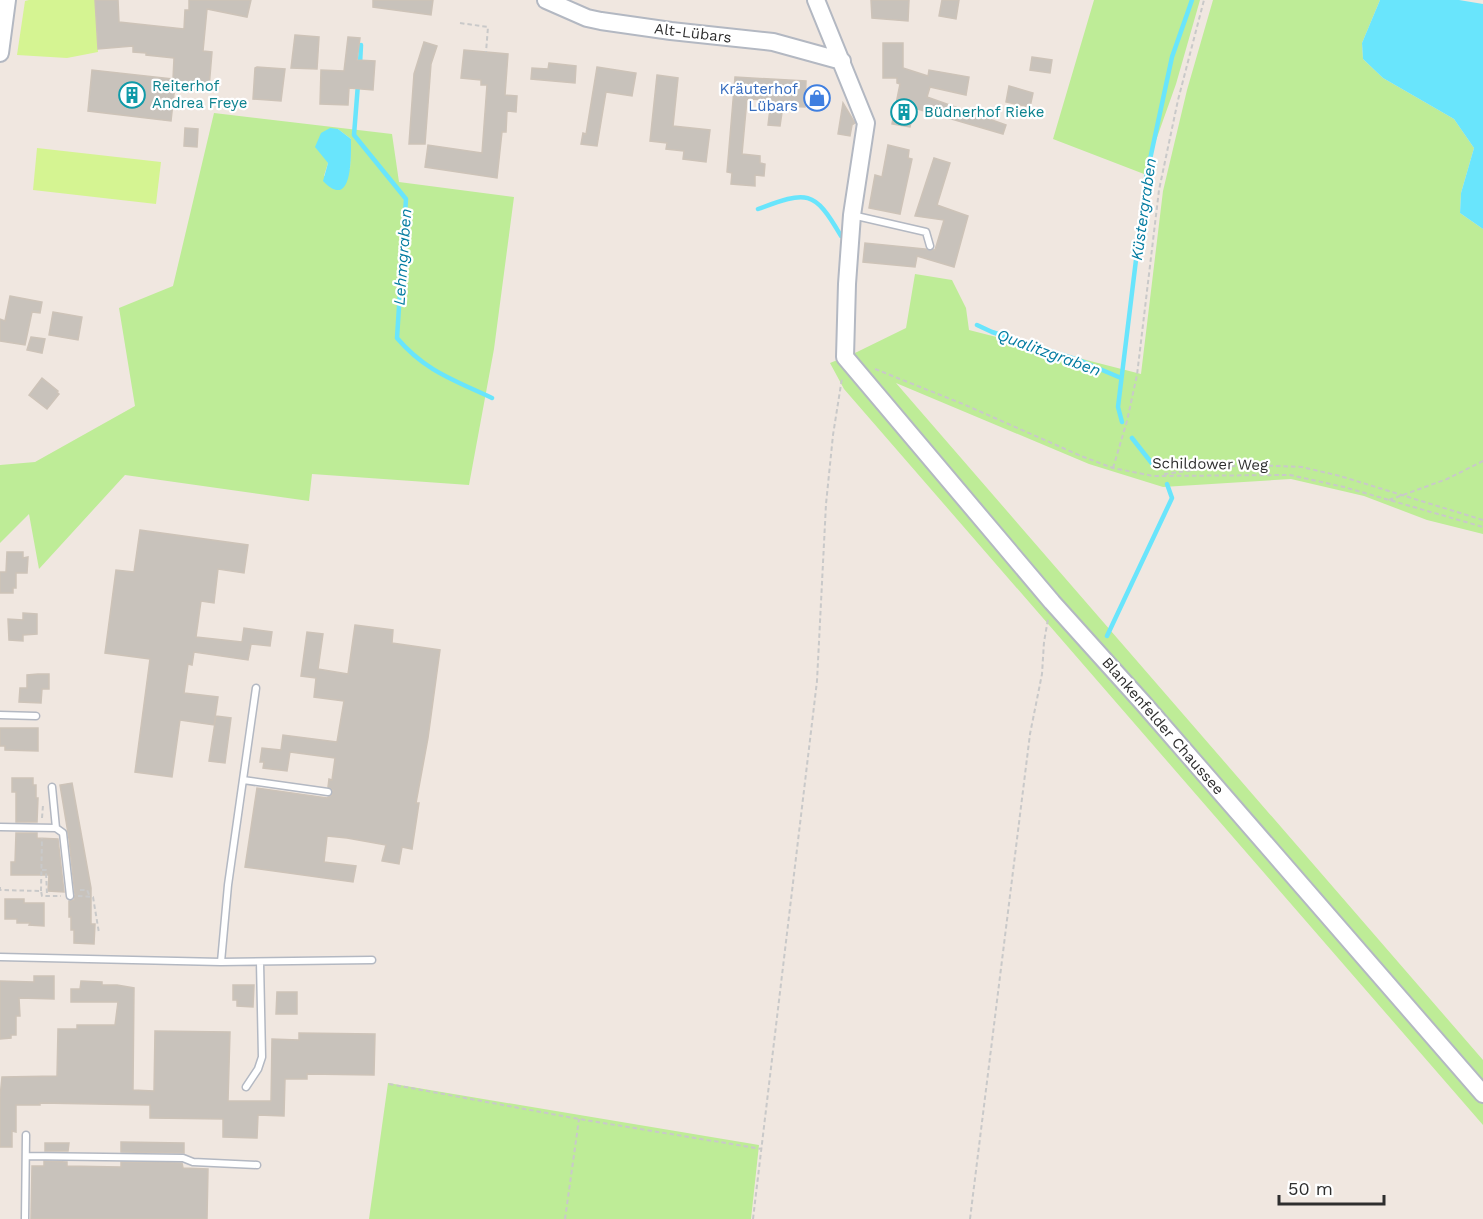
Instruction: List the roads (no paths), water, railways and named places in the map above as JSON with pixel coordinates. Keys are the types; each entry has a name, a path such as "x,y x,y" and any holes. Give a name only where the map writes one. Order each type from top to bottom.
{"street":[{"path":"0,53 8,0"},
{"name":"Alt-Lübars","path":"546,0 586,18 671,31 773,42 842,61"},
{"path":"816,0 866,123 852,215"},
{"name":"Blankenfelder Chaussee","path":"852,215 845,357 1052,602 1143,703 1483,1094"}],"lane":[{"path":"852,215 926,232 930,246"},
{"path":"221,962 228,885 256,688"},
{"path":"0,715 36,716"},
{"path":"243,780 328,792"},
{"path":"52,787 56,828"},
{"path":"0,827 56,828 63,833 70,896"},
{"path":"0,957 221,962 372,960"},
{"path":"246,1087 258,1069 262,1057 260,962"},
{"path":"25,1219 26,1135"},
{"path":"26,1156 183,1158 193,1162 257,1165"}],"water":[{"path":"1380,0 1459,0 1483,4 1483,229 1460,213 1461,193 1474,148 1454,119 1383,78 1363,59 1362,43"},
{"path":"330,128 338,129 351,139 348,178 345,186 340,190 333,189 323,181 328,163 315,147 321,133"}],"waterway":[{"name":"Küstergraben","path":"1122,422 1118,407 1146,178 1172,57 1192,0"},
{"name":"Lehmgraben","path":"360,64 361,45"},
{"name":"Lehmgraben","path":"358,84 354,135 406,199 397,338 429,367 492,398"},
{"name":"Qualitzgraben","path":"758,209 788,199 808,198 824,209 841,236"},
{"name":"Qualitzgraben","path":"977,325 1081,361 1121,378"},
{"name":"Küstergraben","path":"1132,438 1154,466"},
{"name":"Küstergraben","path":"1107,636 1172,498 1167,484"}],"place":[{"name":"Reiterhof Andrea Freye","path":"132,95"},
{"name":"Kräuterhof Lübars","path":"817,98"},
{"name":"Büdnerhof Rieke","path":"904,112"}]}
